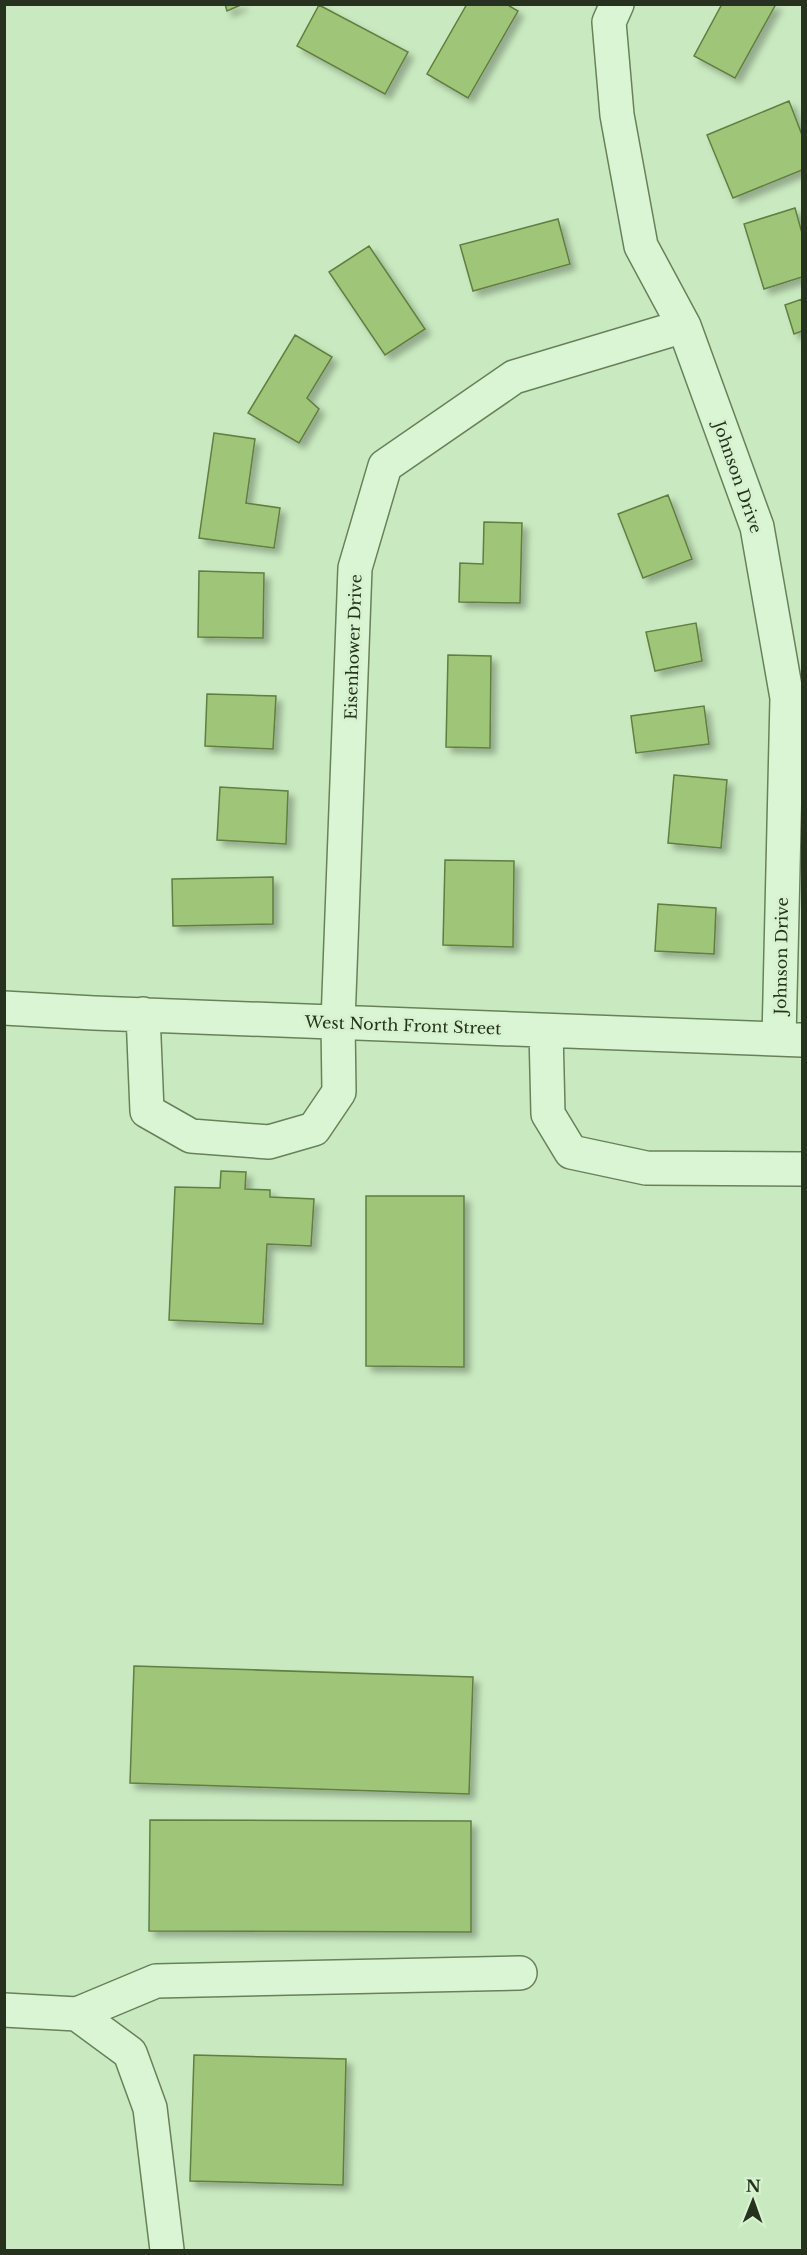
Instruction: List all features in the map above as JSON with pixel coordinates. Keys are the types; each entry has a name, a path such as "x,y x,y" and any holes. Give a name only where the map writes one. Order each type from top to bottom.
{"street":[{"name":"Johnson Drive","path":"617,4 609,22 617,115 641,246 684,326 757,527 787,698 791,1040"},
{"name":"Eisenhower Drive","path":"143,1014 147,1111 191,1136 269,1142 314,1129 339,1092 338,1022 356,568 385,466 514,376 684,326"},
{"name":"West North Front Street","path":"4,1008 791,1040"},
{"path":"546,1031 548,1114 571,1152 646,1168 802,1169"},
{"path":"4,2010 76,2014 156,1982 520,1973"},
{"path":"76,2014 130,2053 150,2108 168,2250"}],"building":[{"path":"225,4 243,4 227,11"},
{"path":"467,4 506,4 518,11 468,98 427,74"},
{"path":"722,4 776,4 735,78 694,56"},
{"path":"319,5 408,52 385,94 297,46"},
{"path":"789,101 802,135 802,170 733,198 707,135"},
{"path":"795,208 802,233 802,277 764,289 744,224"},
{"path":"558,219 570,264 473,291 460,245"},
{"path":"369,246 425,329 385,355 329,272"},
{"path":"802,299 802,331 794,334 785,305"},
{"path":"295,335 332,357 307,398 319,409 299,443 248,413"},
{"path":"214,433 255,439 246,503 280,508 274,548 199,538"},
{"path":"668,495 692,559 643,578 618,514"},
{"path":"484,522 522,523 520,603 459,602 460,563 483,564"},
{"path":"199,571 264,573 263,638 198,637"},
{"path":"696,623 702,661 655,671 646,632"},
{"path":"448,655 491,656 490,748 446,747"},
{"path":"207,694 276,696 273,749 205,746"},
{"path":"704,706 709,744 636,753 631,716"},
{"path":"674,775 727,780 721,848 668,843"},
{"path":"220,787 288,791 286,844 217,840"},
{"path":"445,860 514,861 513,947 443,945"},
{"path":"273,877 273,924 173,926 172,879"},
{"path":"658,904 716,908 714,954 655,951"},
{"path":"221,1171 246,1172 245,1189 270,1190 270,1197 314,1199 311,1246 267,1244 263,1324 169,1320 175,1187 220,1188"},
{"path":"366,1196 464,1196 464,1367 366,1366"},
{"path":"134,1666 473,1677 469,1794 130,1783"},
{"path":"150,1820 471,1821 471,1932 149,1931"},
{"path":"194,2055 346,2059 343,2185 190,2181"}]}
